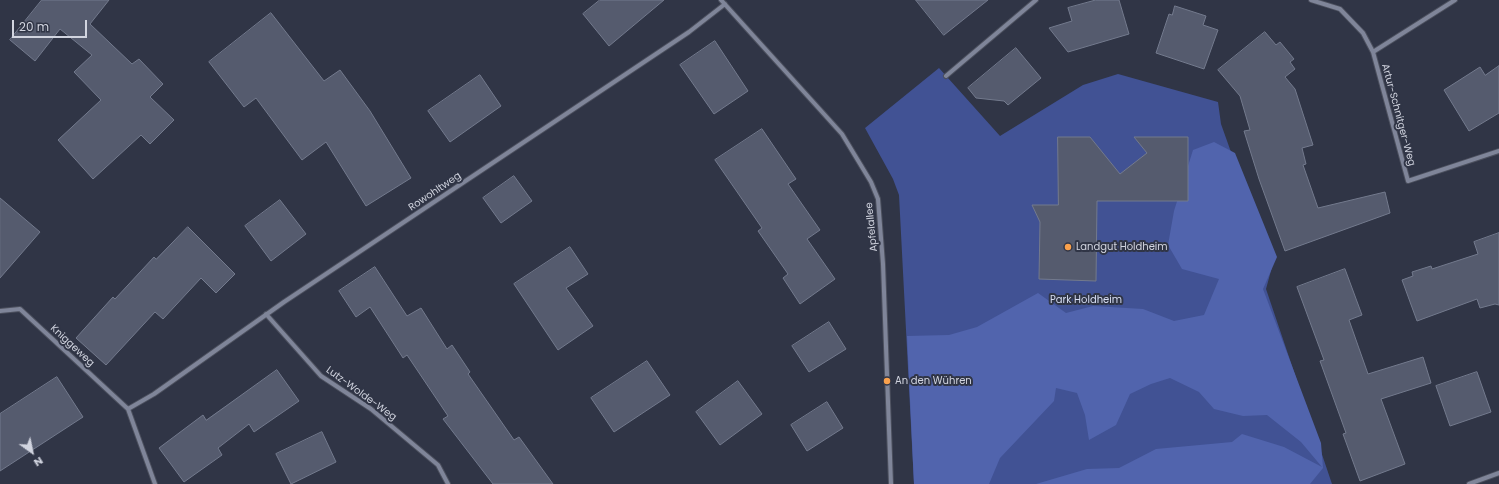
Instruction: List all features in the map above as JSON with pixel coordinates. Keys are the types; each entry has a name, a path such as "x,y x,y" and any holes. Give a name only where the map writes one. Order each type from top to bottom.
{"street":[{"name":"Apfelallee","path":"721,0 842,134 872,182 878,199 883,264 891,484"},
{"path":"946,76 1036,0"},
{"name":"Artur-Schnitger-Weg","path":"1311,0 1340,9 1364,33 1373,52 1408,182 1499,151"},
{"name":"Artur-Schnitger-Weg","path":"1373,52 1456,0"},
{"name":"Rowohltweg","path":"128,409 154,394 266,314 676,41 725,4"},
{"name":"Kniggeweg","path":"0,311 20,309 128,409 155,484"},
{"name":"Lutz-Wolde-Weg","path":"266,314 321,376 371,409 438,465 448,484"},
{"path":"1469,484 1499,473"}],"green space":[{"name":"Park Holdheim","path":"939,68 1000,136 1083,85 1118,74 1218,102 1221,124 1272,267 1266,289 1332,484 914,484 899,195 893,179 865,128"}],"shaded area":[{"path":"1214,142 1235,153 1277,257 1263,289 1321,443 1323,468 1310,484 1036,484 1087,469 1119,468 1156,449 1232,442 1242,434 1284,447 1322,467 1301,442 1267,415 1243,416 1214,409 1199,392 1170,378 1151,384 1130,394 1116,425 1089,440 1085,415 1077,393 1056,388 1054,401 1000,458 989,484 914,484 907,336 949,335 977,327 1038,293 1066,313 1093,306 1143,309 1174,321 1204,315 1219,279 1182,269 1168,245 1174,211 1193,150"}],"building":[{"path":"42,0 109,0 90,24 132,64 139,59 163,84 150,97 174,120 150,144 141,135 93,179 58,140 101,100 74,72 92,55 60,29 35,61 10,40"},
{"path":"600,0 664,0 609,46 583,14"},
{"path":"916,0 988,0 944,35"},
{"path":"1096,0 1119,0 1129,34 1068,52 1049,28 1072,21 1068,8"},
{"path":"1175,6 1206,16 1203,25 1218,30 1204,69 1156,53 1169,14 1172,15"},
{"path":"271,13 324,81 340,70 370,111 411,178 366,206 326,142 302,160 256,98 244,107 209,62"},
{"path":"1265,32 1276,45 1280,42 1294,59 1290,62 1295,69 1285,77 1295,89 1313,145 1302,148 1306,164 1303,165 1318,208 1385,192 1390,213 1285,251 1259,179 1244,131 1250,130 1240,96 1218,70"},
{"path":"715,41 748,91 714,114 680,65"},
{"path":"1016,48 1041,78 1008,105 1004,101 976,98 968,88"},
{"path":"1499,66 1499,113 1469,131 1444,90 1480,67 1485,75"},
{"path":"480,75 501,106 450,142 428,111"},
{"path":"762,129 796,179 788,184 820,230 807,239 835,279 800,304 783,278 788,274 758,231 762,228 715,160"},
{"path":"1058,137 1090,137 1120,174 1147,153 1134,137 1188,137 1188,201 1097,201 1096,281 1039,279 1040,222 1032,205 1058,205"},
{"path":"514,176 532,201 501,223 483,198"},
{"path":"0,198 40,232 0,278"},
{"path":"280,200 306,234 271,261 245,226"},
{"path":"188,227 235,274 216,293 201,278 163,319 155,312 106,365 76,338 113,297 115,299 154,257 156,259"},
{"path":"1499,233 1499,305 1495,304 1480,308 1477,299 1417,321 1402,280 1413,276 1412,272 1431,266 1432,269 1478,254 1474,242"},
{"path":"570,247 588,274 566,288 593,326 558,350 514,284"},
{"path":"375,267 407,316 421,308 447,349 452,345 470,372 468,374 514,440 519,437 553,484 493,484 443,419 448,416 407,355 403,358 370,307 356,317 339,291"},
{"path":"1345,269 1362,315 1349,320 1368,374 1423,357 1431,383 1381,399 1405,464 1360,481 1343,434 1346,433 1320,361 1324,360 1297,287"},
{"path":"829,322 846,349 809,372 792,346"},
{"path":"647,361 670,395 614,432 591,398"},
{"path":"277,370 299,401 254,432 249,424 218,448 222,455 184,482 159,448 203,415 206,420"},
{"path":"1477,372 1491,412 1450,426 1436,386"},
{"path":"57,377 83,417 0,471 0,414"},
{"path":"738,381 762,414 720,445 696,412"},
{"path":"827,402 843,428 807,451 791,425"},
{"path":"322,432 336,462 291,484 276,454"}],"place":[{"name":"Landgut Holdheim","path":"1068,247"},
{"name":"An den Wühren","path":"887,381"}]}
